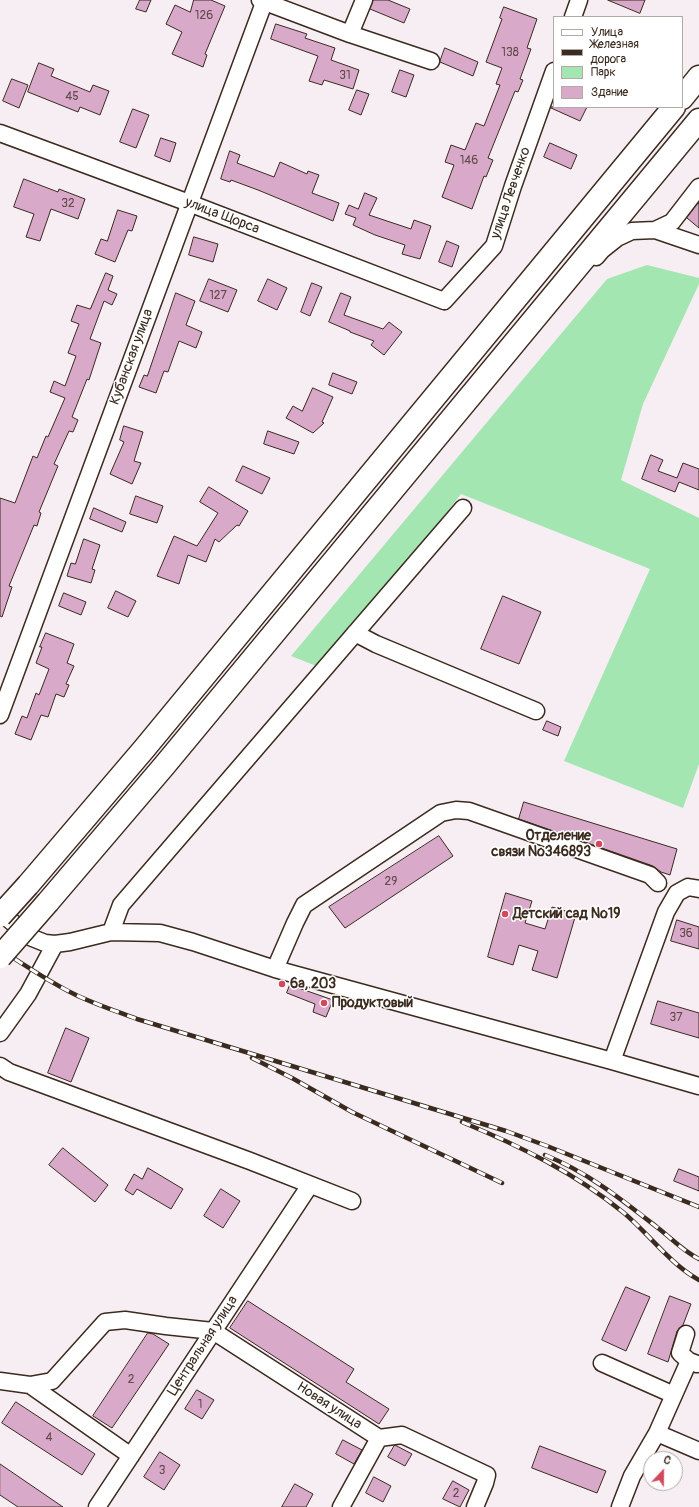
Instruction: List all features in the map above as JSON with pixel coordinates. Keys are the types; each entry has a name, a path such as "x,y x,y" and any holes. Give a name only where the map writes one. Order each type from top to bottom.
{"highway":[{"path":"683,97 699,77"},
{"path":"0,916 144,749 673,108"},
{"path":"0,957 169,760 699,120"}],"street":[{"path":"350,34 364,0"},
{"path":"573,16 579,0"},
{"path":"263,1 350,34 431,61"},
{"name":"Кубанская улица","path":"0,715 263,1"},
{"name":"улица Левченко","path":"444,301 494,246 513,186 553,74"},
{"name":"улица Щорса","path":"0,133 189,203 444,301"},
{"path":"655,230 672,222 699,189"},
{"path":"549,300 566,294 602,250 617,238 632,231 655,230 699,246"},
{"path":"111,932 121,905 463,508"},
{"path":"355,633 376,644 536,711"},
{"path":"275,969 294,923 304,905 441,813 456,810 469,811 650,875 658,883"},
{"path":"612,1061 666,912 677,893 688,887 699,889"},
{"path":"0,912 30,937 45,943 55,944 70,942 111,932 160,933 193,942 275,969 699,1086"},
{"path":"0,1033 28,994 55,944"},
{"path":"0,1066 9,1072 250,1161 352,1201"},
{"name":"Центральная улица","path":"97,1507 310,1185"},
{"path":"0,1381 30,1384 52,1381 105,1322 125,1320 213,1331"},
{"name":"Новая улица","path":"213,1331 379,1438"},
{"path":"620,1507 632,1476 657,1433 674,1395 694,1363 680,1353 686,1334"},
{"path":"602,1363 674,1395"},
{"path":"30,1384 130,1456"},
{"path":"657,1433 699,1451"},
{"path":"341,1507 379,1438 402,1435 486,1475 485,1483 475,1507"}],"green space":[{"path":"647,265 699,278 699,284 643,404 621,480 699,518 699,764 683,808 564,761 650,569 461,494 324,669 291,656 607,279"}],"building":[{"path":"140,0 151,0 146,12 136,9"},
{"path":"194,0 211,0 225,6 205,54 207,55 203,67 172,54 182,32 166,24 175,5 190,12"},
{"path":"373,0 388,0 410,9 404,23 370,9"},
{"path":"608,0 645,0 640,13"},
{"path":"504,7 537,19 527,48 531,49 520,79 523,80 518,92 515,91 488,158 493,160 486,177 484,176 472,209 442,197 454,165 445,162 451,145 465,150 476,123 484,126 500,85 496,84 502,68 486,62 502,19 500,18"},
{"path":"276,24 307,34 305,38 335,48 331,60 359,70 353,89 324,80 322,85 309,81 318,56 271,39"},
{"path":"445,48 478,62 473,76 440,62"},
{"path":"39,63 54,69 51,76 90,92 93,85 109,91 100,115 80,107 78,112 28,92"},
{"path":"400,70 414,75 406,97 392,92"},
{"path":"12,79 28,85 19,108 3,101"},
{"path":"357,90 369,94 361,115 349,110"},
{"path":"553,107 586,108 580,121 551,108"},
{"path":"133,109 149,115 136,148 120,142"},
{"path":"161,138 176,143 170,162 155,156"},
{"path":"550,143 577,155 571,169 544,157"},
{"path":"230,151 240,155 237,163 274,177 280,162 307,174 308,171 319,175 312,193 339,203 333,221 258,190 231,180 230,182 221,179"},
{"path":"24,179 58,192 59,189 85,199 78,219 51,209 40,241 26,237 34,214 14,207"},
{"path":"365,193 377,198 369,215 411,229 414,220 431,226 420,259 402,254 405,245 375,235 353,225 356,218 345,214 349,205 358,209"},
{"path":"698,203 699,204 699,228 687,218"},
{"path":"118,210 137,216 132,231 128,230 115,262 95,254 101,239 107,241"},
{"path":"194,237 218,244 213,262 189,255"},
{"path":"447,241 459,246 452,267 439,262"},
{"path":"106,273 113,276 108,290 117,294 112,305 104,301 90,339 101,343 89,380 87,379 72,417 78,420 73,432 69,431 54,464 58,466 39,512 41,513 37,526 34,525 9,586 12,587 2,617 0,616 0,498 15,503 33,456 37,458 46,436 48,437 65,398 50,392 54,381 65,386 76,356 68,353 79,324 71,321 77,305 90,309"},
{"path":"209,279 237,290 228,312 200,301"},
{"path":"268,279 287,288 277,310 258,301"},
{"path":"312,283 322,287 310,316 301,312"},
{"path":"176,293 195,301 186,325 202,332 196,348 179,341 168,372 164,371 156,393 139,387 144,375 147,376"},
{"path":"341,293 351,297 344,315 383,329 389,322 402,332 384,355 371,345 374,341 329,322"},
{"path":"333,373 357,382 352,394 329,385"},
{"path":"313,388 333,397 322,422 324,423 313,433 286,418 293,406 302,411"},
{"path":"124,426 143,432 134,461 141,463 132,484 110,474 124,442 120,440"},
{"path":"268,431 299,442 294,454 264,444"},
{"path":"651,455 663,460 658,471 677,478 683,463 699,469 699,490 679,482 675,492 642,479"},
{"path":"243,466 270,478 262,494 236,481"},
{"path":"209,487 248,511 239,526 237,525 219,542 215,539 206,562 188,555 179,584 157,576 174,536 197,546 218,513 200,502"},
{"path":"136,496 163,506 157,523 130,514"},
{"path":"94,508 126,522 122,532 90,519"},
{"path":"84,539 100,545 92,569 95,570 91,583 67,576 71,563 75,564"},
{"path":"116,591 136,601 128,617 108,608"},
{"path":"64,593 86,602 81,615 59,606"},
{"path":"503,596 541,612 519,664 481,649"},
{"path":"46,633 74,644 67,663 74,666 66,684 69,685 64,697 56,694 48,717 41,715 31,740 15,734 22,716 27,718 36,693 39,695 49,669 36,663 42,647 40,647"},
{"path":"547,721 561,727 558,736 543,730"},
{"path":"524,802 677,849 670,875 661,872 653,866 519,819"},
{"path":"439,836 453,856 345,928 329,907"},
{"path":"506,893 532,901 525,923 545,929 552,907 576,914 557,978 532,970 538,951 519,945 513,965 488,957"},
{"path":"677,920 699,927 699,949 671,941"},
{"path":"290,985 333,1000 326,1017 313,1012 315,1004 287,993"},
{"path":"658,1001 699,1013 699,1038 651,1024"},
{"path":"66,1028 89,1038 71,1082 48,1073"},
{"path":"63,1148 108,1185 95,1202 49,1165"},
{"path":"148,1168 183,1189 171,1209 137,1189 133,1195 125,1190 134,1174 142,1179"},
{"path":"679,1169 699,1177 699,1191 674,1181"},
{"path":"221,1189 240,1201 223,1228 204,1216"},
{"path":"626,1287 650,1297 626,1351 602,1340"},
{"path":"670,1296 691,1304 683,1325 677,1331 668,1362 648,1354"},
{"path":"248,1301 354,1369 346,1382 389,1409 379,1424 230,1328"},
{"path":"148,1333 153,1334 169,1344 112,1428 93,1416"},
{"path":"197,1390 214,1400 202,1419 185,1409"},
{"path":"16,1402 95,1454 82,1475 2,1423"},
{"path":"343,1440 362,1450 354,1464 336,1454"},
{"path":"395,1445 412,1454 405,1466 388,1457"},
{"path":"540,1446 606,1471 597,1493 532,1468"},
{"path":"160,1452 180,1465 164,1490 144,1477"},
{"path":"0,1464 63,1507 18,1507 0,1495"},
{"path":"374,1477 391,1486 383,1502 366,1493"},
{"path":"453,1481 469,1490 460,1507 443,1499"},
{"path":"295,1484 313,1494 306,1507 282,1507"}],"railway":[{"path":"0,949 36,973 64,989 89,1001 137,1019 506,1131 699,1207"},
{"path":"252,1058 292,1078 352,1112 502,1183"},
{"path":"462,1122 526,1151 586,1185 624,1213 679,1266 699,1280"},
{"path":"545,1155 576,1170 604,1187 682,1248 699,1259"}],"place":[{"name":"Отделение связи №346893","path":"599,844"},
{"name":"Детский сад №19","path":"505,914"},
{"name":"6a, 203","path":"282,984"},
{"name":"Продуктовый","path":"324,1003"}]}
